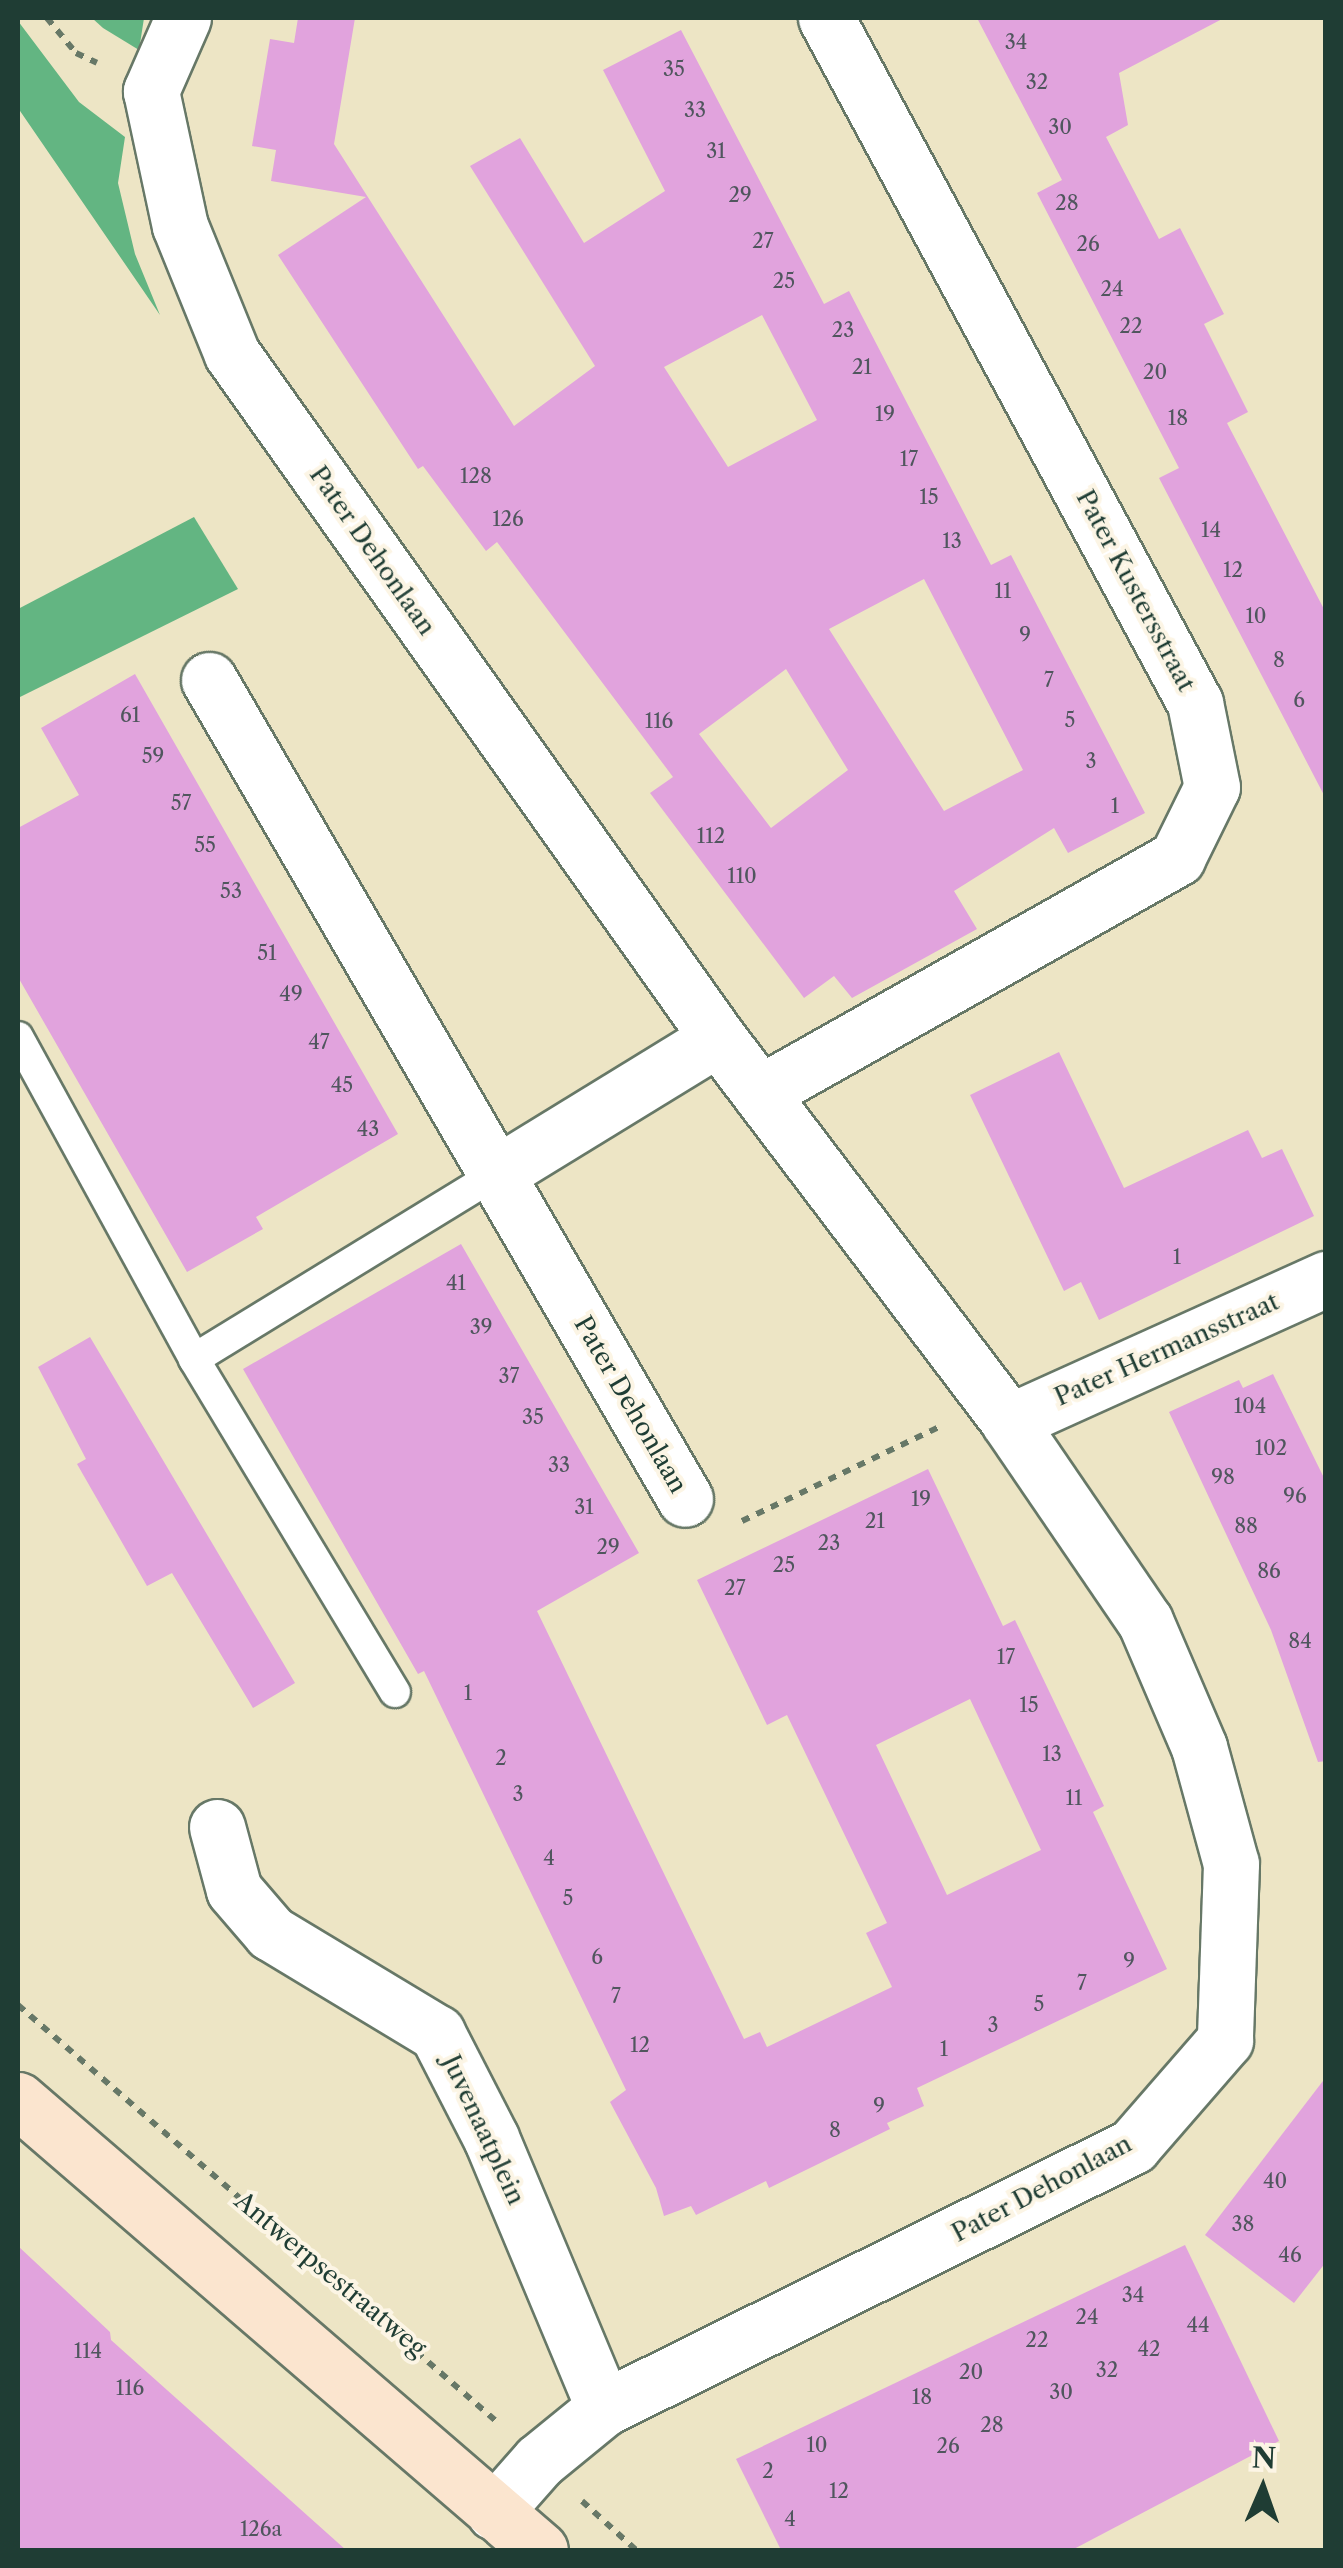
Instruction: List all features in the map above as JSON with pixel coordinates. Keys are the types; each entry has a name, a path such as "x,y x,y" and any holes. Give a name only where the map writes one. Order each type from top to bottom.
{"street":[{"name":"Pater Dehonlaan","path":"184,18 151,91 180,226 232,354 718,1038 1001,1412 1145,1621 1199,1748 1232,1864 1225,2040 1133,2146 604,2408 539,2461 494,2512"},
{"name":"Pater Kustersstraat","path":"760,1093 1177,858 1212,786 1196,703 826,18"},
{"name":"Pater Dehonlaan","path":"209,680 686,1499"},
{"path":"496,1174 718,1038"},
{"name":"Pater Hermansstraat","path":"1001,1412 1326,1278"},
{"name":"Juvenaatplein","path":"216,1828 234,1890 271,1933 436,2032 491,2138 604,2408"},
{"path":"18,2100 540,2550"}],"lane":[{"path":"18,1037 194,1359 394,1692"},
{"path":"194,1359 496,1174"}],"path":[{"path":"732,1526 1001,1412"},
{"name":"Antwerpsestraatweg","path":"18,2005 636,2550"}],"green space":[{"path":"92,18 144,18 139,50 103,28"},
{"path":"18,21 79,102 125,137 118,183 135,254 160,315 18,108"},
{"path":"194,517 238,589 18,698 18,609"}],"building":[{"path":"298,18 355,18 334,144 514,426 595,366 470,166 520,138 584,243 665,191 603,70 681,30 824,304 849,291 991,565 1011,555 1145,813 1068,853 1054,828 954,891 977,929 852,998 834,976 804,998 650,793 673,777 497,542 486,551 423,466 418,469 278,255 366,197 271,181 276,150 252,146 270,39 294,43","holes":["762,315 817,420 728,467 664,367","924,579 1023,770 944,811 829,629","786,669 848,770 771,828 699,734"]},
{"path":"977,18 1224,18 1119,73 1128,125 1106,137 1159,239 1180,228 1224,314 1204,324 1248,412 1227,423 1326,613 1326,799 1159,478 1179,468 1037,193 1062,180"},
{"path":"135,674 398,1134 256,1217 263,1229 187,1272 18,977 18,828 79,795 41,728"},
{"path":"1059,1052 1124,1188 1248,1130 1262,1158 1282,1149 1314,1216 1099,1320 1081,1282 1064,1291 970,1095"},
{"path":"461,1244 639,1553 537,1611 744,2039 760,2032 767,2047 892,1987 866,1933 887,1923 787,1715 767,1725 697,1580 928,1469 1003,1626 1015,1620 1104,1806 1093,1812 1167,1969 917,2088 924,2106 887,2123 890,2129 769,2188 766,2181 696,2215 691,2206 664,2216 656,2188 610,2102 626,2090 424,1671 418,1674 243,1369","holes":["970,1699 1041,1850 947,1895 876,1745"]},
{"path":"90,1337 295,1683 253,1708 172,1573 147,1586 77,1464 86,1459 38,1367"},
{"path":"1273,1374 1326,1482 1326,1761 1318,1762 1271,1630 1169,1412 1239,1380 1243,1388"},
{"path":"1326,2077 1326,2262 1294,2303 1205,2235"},
{"path":"1185,2245 1279,2441 1072,2550 781,2550 736,2459"},
{"path":"18,2246 110,2332 111,2340 346,2550 18,2550"}]}
